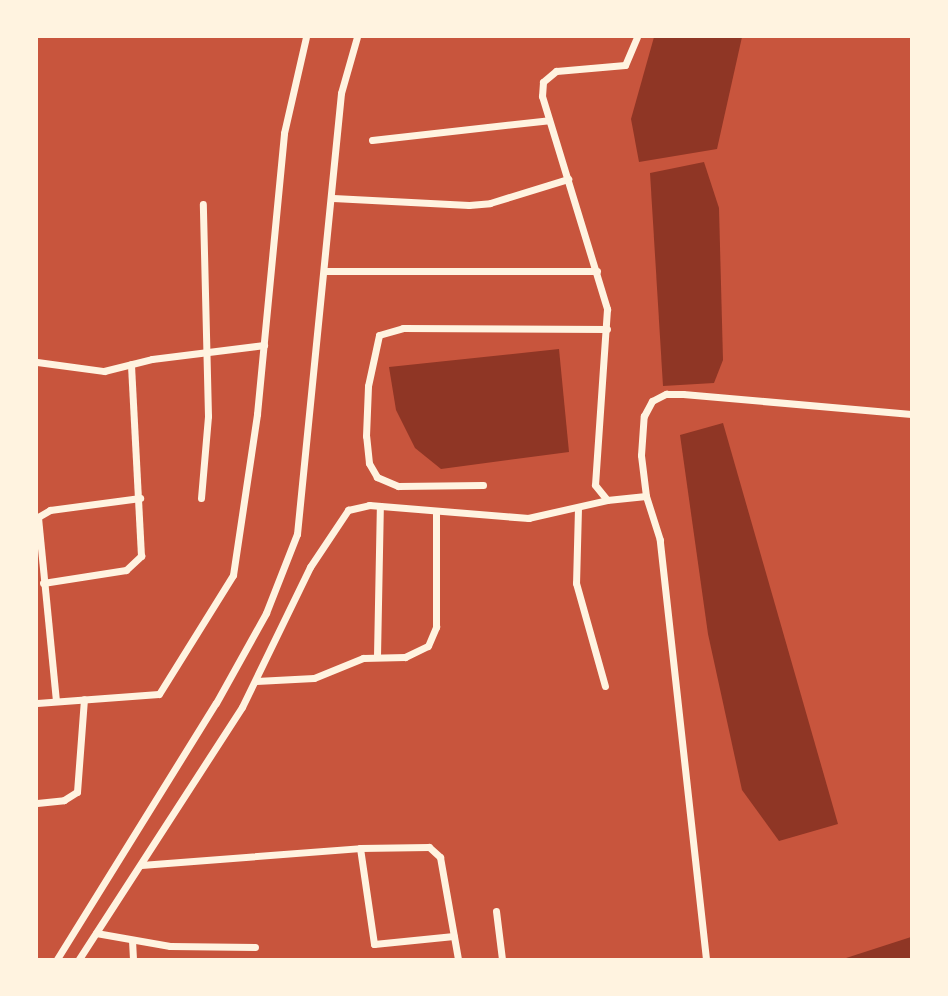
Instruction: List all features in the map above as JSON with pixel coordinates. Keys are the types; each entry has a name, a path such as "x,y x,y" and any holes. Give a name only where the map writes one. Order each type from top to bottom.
{"street":[{"path":"37,703 159,694 224,594 238,556 264,345 284,133 306,37"},
{"path":"57,959 216,703 281,580 297,534 341,93 357,37"},
{"path":"607,500 594,485 607,329 597,271 542,96 547,74 618,68 630,59 637,37"},
{"path":"372,140 549,120"},
{"path":"332,198 469,205 490,203 568,179"},
{"path":"201,499 208,416 203,351 203,204"},
{"path":"325,271 597,271"},
{"path":"483,485 398,486 377,477 369,463 366,436 368,386 379,335 403,328 607,329"},
{"path":"37,362 85,371 203,351 264,345"},
{"path":"43,583 115,572 135,565 141,556 131,364"},
{"path":"706,959 661,551 646,496 641,455 644,416 652,401 666,394 911,414"},
{"path":"79,959 256,681 310,567 339,519 358,506 528,518 607,500 646,496"},
{"path":"56,701 37,530 43,512 140,498"},
{"path":"377,656 380,506"},
{"path":"578,508 576,583 604,687"},
{"path":"256,681 314,678 377,656 418,653 434,637 436,513"},
{"path":"37,803 64,800 77,792 84,699"},
{"path":"141,864 360,848 436,850 458,959"},
{"path":"360,848 374,944 454,936"},
{"path":"496,911 501,959"},
{"path":"96,933 170,946 255,947"},
{"path":"132,940 133,959"}],"shaded area":[{"path":"654,37 742,37 717,149 639,162 631,119"},
{"path":"704,162 719,208 723,360 714,383 663,386 650,173"},
{"path":"559,349 569,452 441,469 415,448 396,410 389,367"},
{"path":"723,423 838,824 779,841 742,790 708,634 680,435"},
{"path":"911,937 911,959 843,959"}]}
